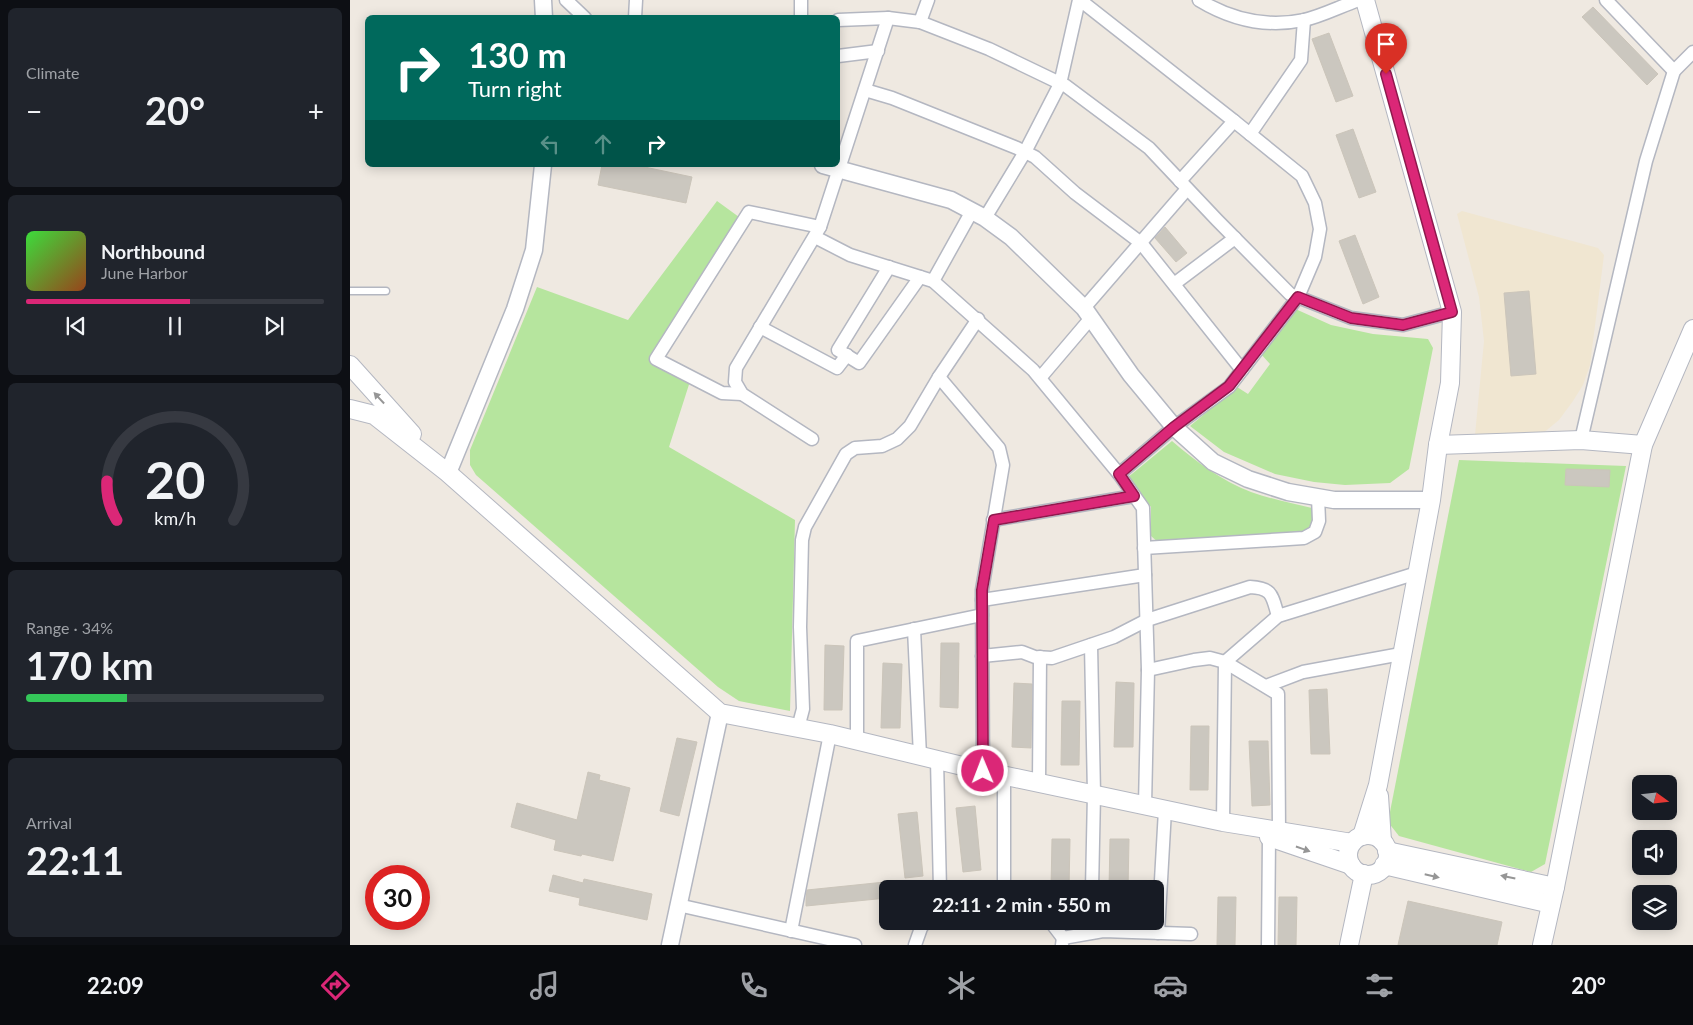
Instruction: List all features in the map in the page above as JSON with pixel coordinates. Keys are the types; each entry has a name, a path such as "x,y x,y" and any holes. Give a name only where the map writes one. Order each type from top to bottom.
{"main road":[{"path":"1349,945 1357,869 1348,854 1357,839 1378,785 1431,500 1438,445 1450,382 1452,312 1365,0"},
{"path":"1542,945 1643,445 1693,330"},
{"path":"352,370 448,473"},
{"path":"350,409 374,415 448,473 720,713 830,734 983,771 1274,834 1357,869 1374,874 1384,852 1378,785"},
{"path":"1438,445 1581,440 1643,445"},
{"path":"1274,834 1357,839 1372,835 1384,852 1553,896"}],"street":[{"path":"566,0 582,15"},
{"path":"635,15 636,0"},
{"path":"801,15 802,0"},
{"path":"920,22 928,0"},
{"path":"889,267 838,350 859,362 978,215 1025,152 1060,84 1079,0 1234,120 1302,176 1315,203 1320,230 1315,257 1298,297 1229,386 1174,427 1119,474"},
{"path":"1200,0 1218,12 1260,24 1304,20 1335,4 1359,0"},
{"path":"1606,0 1674,71"},
{"path":"812,439 742,394 735,382 736,368 817,232 840,169 888,18"},
{"path":"840,20 888,18 920,22 989,49 1060,84 1149,148 1290,294 1351,318 1403,325 1452,312"},
{"path":"1250,134 1301,60 1304,20"},
{"path":"840,56 878,51"},
{"path":"1581,440 1646,161 1674,71 1693,52"},
{"path":"865,90 901,102 1025,152 1035,158 1075,193 1141,243 1242,370"},
{"path":"1040,378 1234,120"},
{"path":"448,473 515,309 534,250 543,167"},
{"path":"831,167 951,200 1011,237 1088,313 1131,375 1174,427 1213,462 1248,480 1288,492 1334,500 1431,500"},
{"path":"742,394 722,393 656,359 749,212 817,232 850,255 927,279 978,320 1033,370 1119,474 1143,508 1148,670 1145,805"},
{"path":"1174,284 1235,238"},
{"path":"798,728 803,709 800,627 802,540 805,526 846,454 855,448 882,446 897,439 910,426 939,377 978,320"},
{"path":"760,327 838,368 847,355"},
{"path":"939,377 1000,448 1003,465 982,590 983,771"},
{"path":"994,520 1134,496"},
{"path":"1144,548 1304,538 1315,532 1319,521 1318,497"},
{"path":"1223,822 1225,662 1278,616 1417,572"},
{"path":"982,600 1145,575"},
{"path":"982,656 1022,652 1052,658 1114,637 1147,620 1250,587 1266,590 1272,594 1278,616"},
{"path":"857,740 857,641 982,615"},
{"path":"914,629 929,758 939,880"},
{"path":"1091,646 1094,794 1092,880"},
{"path":"1266,686 1303,672 1402,654"},
{"path":"1039,782 1040,657"},
{"path":"1148,670 1210,658 1225,662 1278,694 1274,834 1268,945"},
{"path":"670,945 720,713"},
{"path":"791,931 830,734"},
{"path":"1004,775 1004,880"},
{"path":"1158,933 1165,810"},
{"path":"678,905 855,945"},
{"path":"915,945 919,930"},
{"path":"1055,930 1062,942 1085,930"},
{"path":"1100,930 1191,934"}],"lane":[{"path":"350,291 386,291"}],"shaded area":[{"path":"1462,211 1598,248 1604,255 1590,365 1583,385 1573,401 1559,420 1542,434 1475,435 1484,341 1479,297 1457,214"}],"green space":[{"path":"717,201 739,217 658,352 693,372 669,447 795,520 790,711 739,701 718,687 476,475 470,465 470,450 537,287 628,320"},
{"path":"1291,307 1331,325 1373,334 1428,339 1433,348 1409,469 1390,483 1345,485 1314,482 1275,474 1224,452 1190,426 1237,387 1248,394 1270,364 1260,353"},
{"path":"1172,441 1209,470 1240,487 1266,497 1312,508 1317,523 1312,531 1160,544 1151,536 1151,507 1127,478"},
{"path":"1459,460 1626,466 1545,864 1531,872 1399,836 1388,822"}],"building":[{"path":"1593,7 1658,74 1647,85 1582,17"},
{"path":"1329,33 1353,96 1336,102 1312,39"},
{"path":"1353,129 1376,192 1359,198 1336,135"},
{"path":"602,167 644,167 692,177 686,203 598,185"},
{"path":"1165,227 1187,253 1176,262 1155,238"},
{"path":"1355,235 1379,297 1363,304 1339,241"},
{"path":"1529,291 1536,374 1511,376 1504,293"},
{"path":"1566,469 1610,470 1609,487 1565,485"},
{"path":"941,643 959,643 958,708 940,707"},
{"path":"825,645 844,646 842,710 824,710"},
{"path":"883,663 902,664 900,728 881,728"},
{"path":"1116,682 1134,683 1133,747 1114,747"},
{"path":"1014,683 1032,684 1031,748 1012,747"},
{"path":"1327,689 1330,754 1311,754 1309,690"},
{"path":"1062,701 1080,701 1079,765 1061,765"},
{"path":"1191,726 1209,726 1208,790 1190,790"},
{"path":"677,738 697,742 679,816 660,811"},
{"path":"1249,741 1268,741 1270,805 1252,806"},
{"path":"588,772 600,775 599,780 630,788 613,861 554,850 556,840 511,827 517,803 577,820"},
{"path":"975,806 981,870 963,872 956,808"},
{"path":"917,812 923,876 905,878 898,814"},
{"path":"1052,839 1070,839 1069,880 1051,880"},
{"path":"1110,839 1129,839 1128,880 1109,880"},
{"path":"553,875 583,883 584,879 652,894 647,920 579,905 580,898 549,891"},
{"path":"879,883 879,899 806,906 807,890"},
{"path":"1218,897 1236,897 1235,945 1217,945"},
{"path":"1279,897 1297,897 1296,945 1278,945"},
{"path":"1408,901 1502,922 1497,945 1398,945"}],"route":[{"path":"983,771 982,590 994,520 1134,496 1119,474 1174,427 1229,386 1298,297 1351,318 1403,325 1452,312 1386,74"}]}
